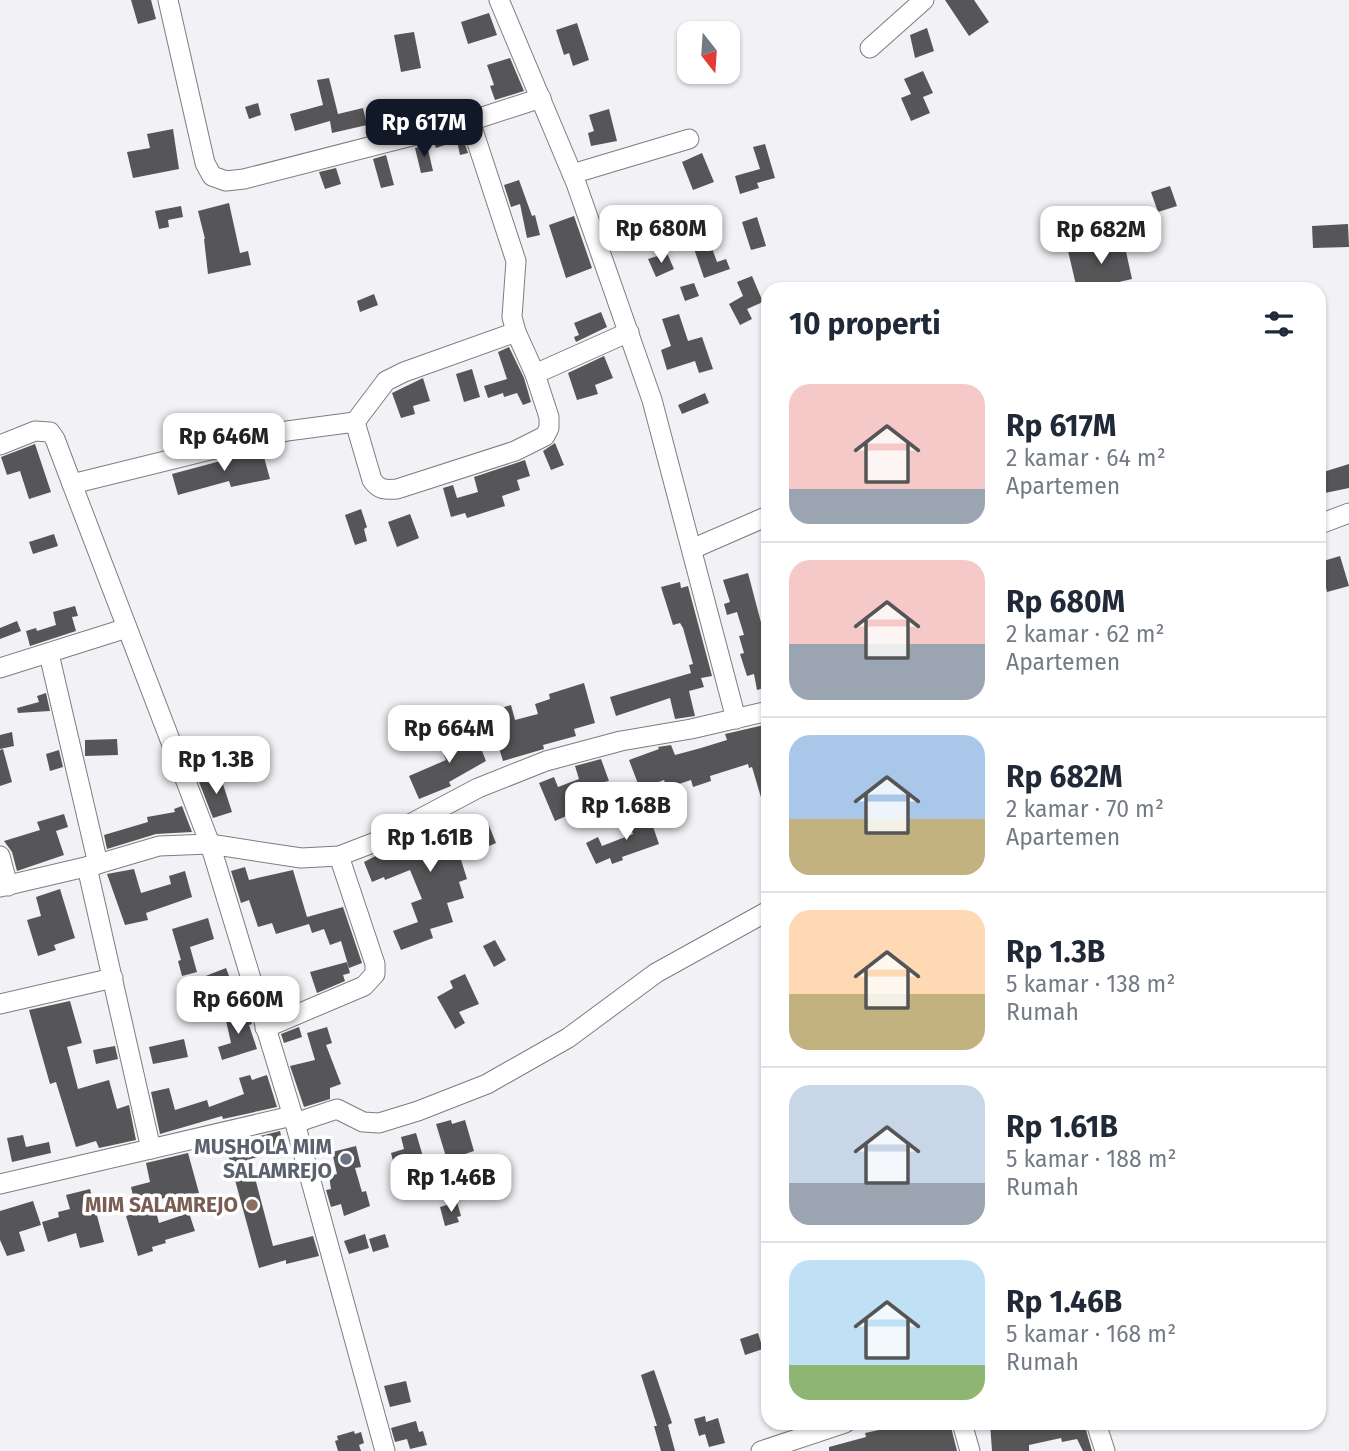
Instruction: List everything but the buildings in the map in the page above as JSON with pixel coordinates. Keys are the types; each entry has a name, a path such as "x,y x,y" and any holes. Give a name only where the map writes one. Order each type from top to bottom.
{"street":[{"path":"168,0 205,163 212,176 226,181 244,179 470,121 541,98"},
{"path":"499,0 572,174 652,400 736,719"},
{"path":"870,48 924,0"},
{"path":"355,422 372,480 377,487 385,491 515,451 545,436 549,428 549,416 535,374 512,317 516,261 470,121"},
{"path":"572,174 689,139"},
{"path":"535,374 629,331"},
{"path":"72,484 287,431 355,422 386,381 516,332"},
{"path":"0,445 35,431 50,432 55,439 210,844 293,1119 385,1451"},
{"path":"1326,522 1349,513"},
{"path":"692,549 761,519"},
{"path":"0,668 127,628"},
{"path":"49,653 113,978 151,1149"},
{"path":"0,856 4,887 159,846 210,844 301,858 338,856 378,841 478,788 546,761 621,741 761,713"},
{"path":"265,1028 364,986 375,974 375,964 338,856"},
{"path":"0,1184 337,1110 363,1122 379,1123 418,1111 487,1084 568,1038 656,972 761,915"},
{"path":"0,1004 113,978"},
{"path":"761,1451 824,1430"},
{"path":"964,1430 970,1451"},
{"path":"1098,1430 1105,1451"}],"place":[{"name":"MUSHOLA MIM SALAMREJO","path":"346,1159"},
{"name":"MIM SALAMREJO","path":"252,1205"}]}
